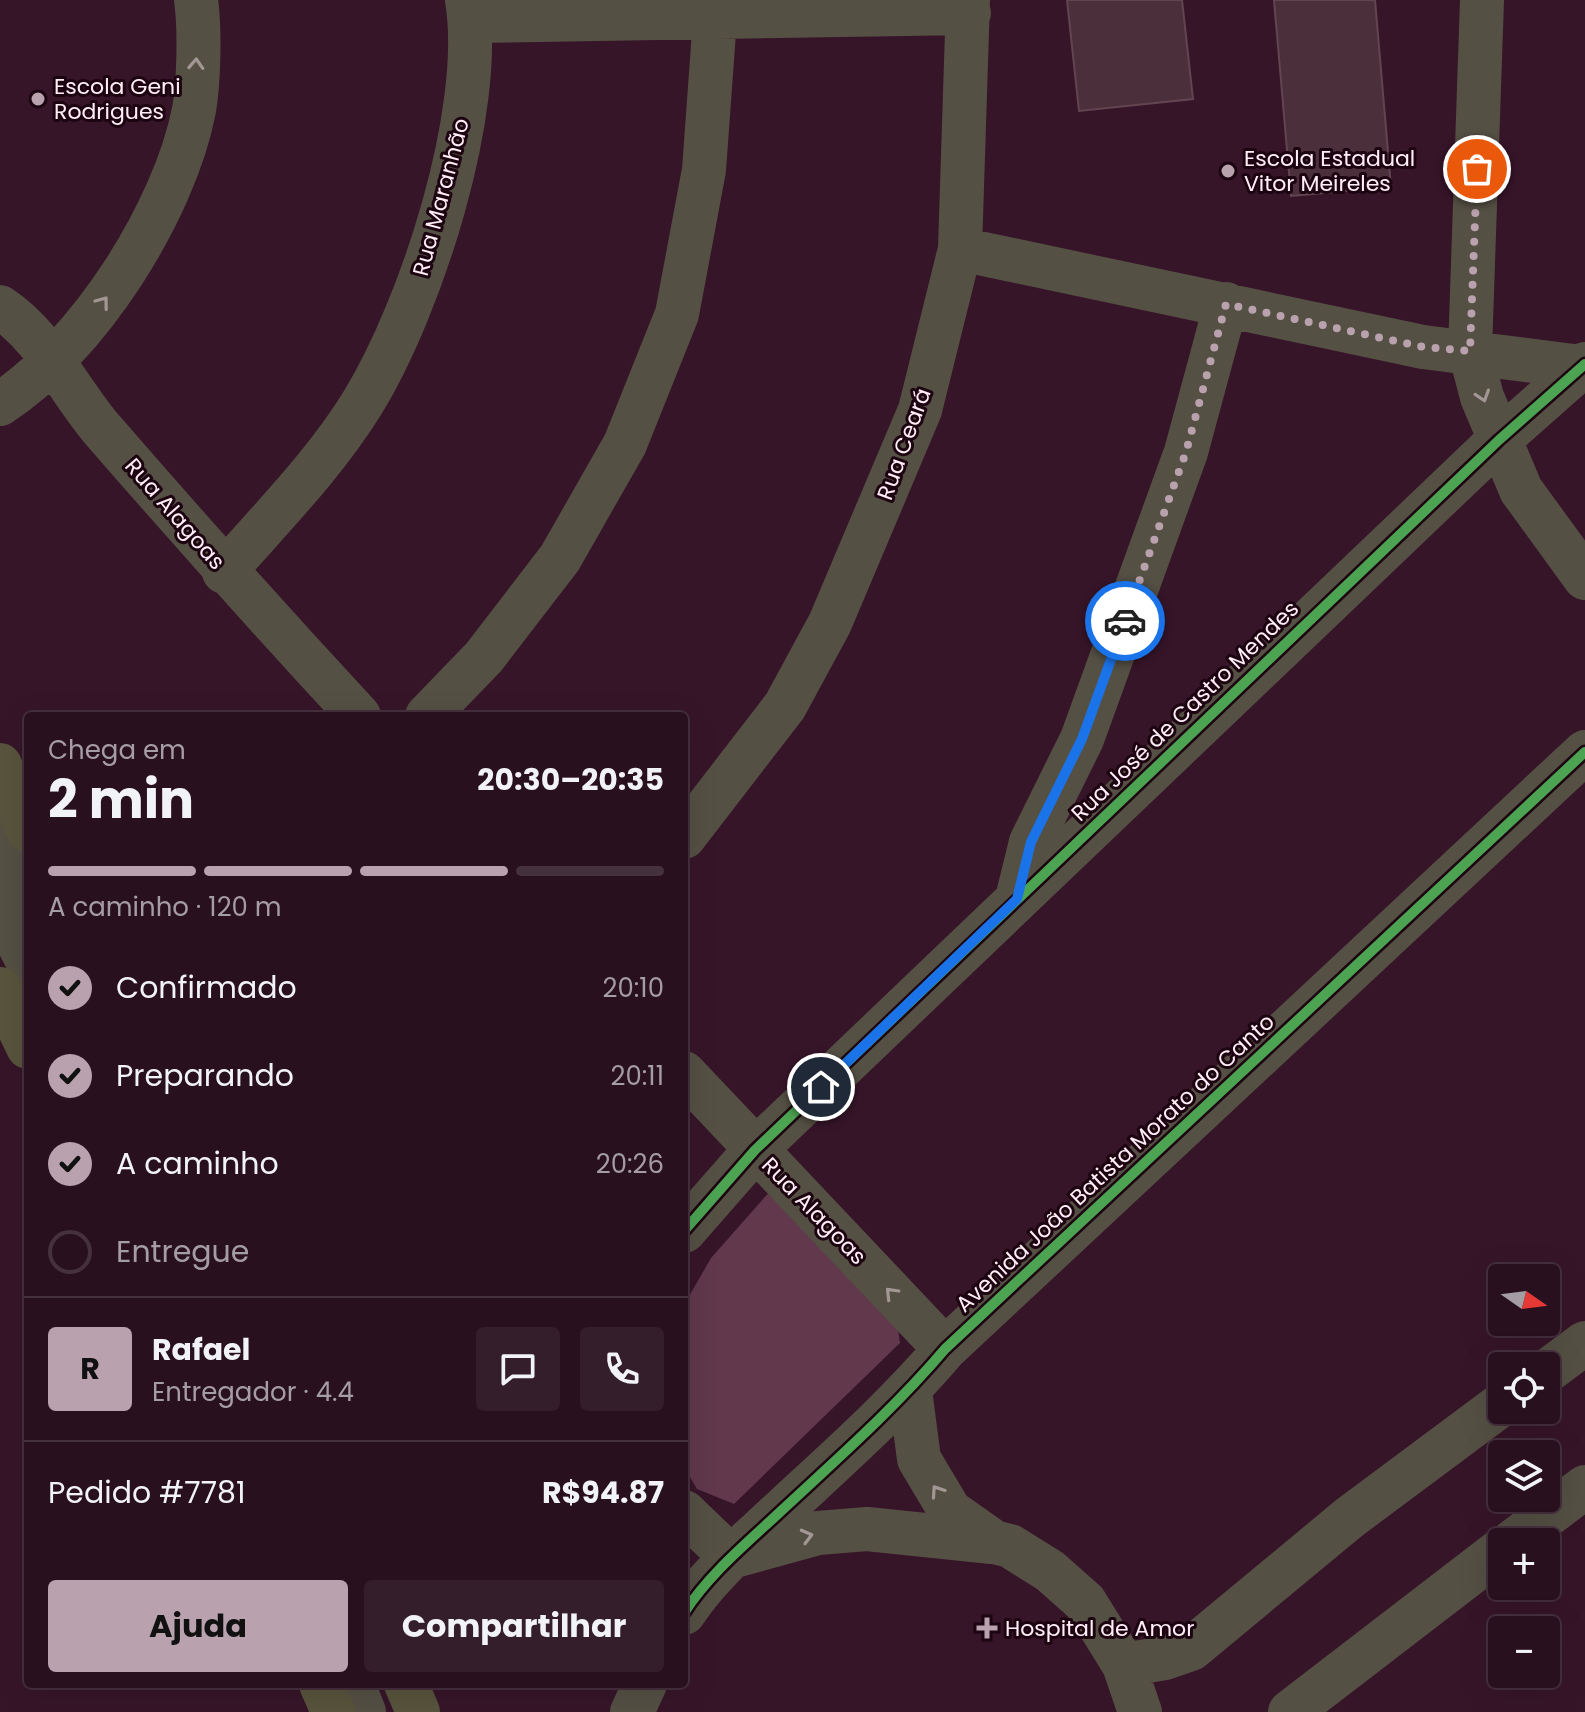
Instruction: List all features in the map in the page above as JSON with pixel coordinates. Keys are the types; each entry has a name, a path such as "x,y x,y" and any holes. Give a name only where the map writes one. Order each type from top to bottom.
{"main road":[{"path":"0,765 24,821"},
{"path":"0,989 24,1039"},
{"path":"323,1688 333,1712"},
{"path":"408,1688 418,1712"}],"street":[{"path":"0,404 52,362 105,302 153,219 175,170 194,109 199,19 196,0"},
{"path":"1482,0 1470,351 1482,397 1521,490 1585,578"},
{"path":"469,11 715,18 969,6"},
{"name":"Rua Ceará","path":"688,832 785,706 830,623 920,410 960,249 969,6"},
{"name":"Rua Maranhão","path":"224,572 324,457 363,402 397,338 431,252 451,174 465,101 469,11"},
{"path":"431,712 484,657 560,558 625,444 677,314 704,170 715,18"},
{"path":"960,249 1423,347 1583,365"},
{"path":"1017,899 1031,842 1082,739 1186,452 1226,304"},
{"name":"Rua Alagoas","path":"0,307 23,322 87,410 224,572 355,712"},
{"name":"Rua José de Castro Mendes","path":"688,1226 755,1150 1499,440 1583,365"},
{"name":"Avenida João Batista Morato do Canto","path":"688,1607 731,1557 910,1390 945,1349 1585,752"},
{"path":"0,829 24,888"},
{"path":"0,908 24,954"},
{"name":"Rua Alagoas","path":"688,1077 945,1349"},
{"path":"1560,1362 1585,1343"},
{"path":"910,1390 919,1459 929,1480 950,1511 994,1542"},
{"path":"1124,1665 1165,1658 1191,1649 1349,1518 1488,1414"},
{"path":"1531,1528 1585,1487"},
{"path":"688,1516 731,1557 818,1533 867,1529 1010,1546 1050,1571 1085,1602 1124,1665 1140,1712"},
{"path":"1290,1712 1488,1560"},
{"path":"355,1688 364,1712"},
{"path":"372,1688 382,1712"},
{"path":"632,1712 643,1688"}],"shaded area":[{"path":"772,1189 896,1314 900,1343 734,1504 697,1489 688,1474 688,1298 711,1258"}],"building":[{"path":"1067,0 1182,0 1193,99 1079,111"},
{"path":"1274,0 1375,0 1391,187 1291,196"}],"cycle path":[{"path":"688,1226 755,1150 1499,440 1585,364"},
{"path":"688,1608 729,1560 865,1433 945,1349 1585,752"}],"way so far":[{"path":"1125,621 1186,452 1226,304 1423,347 1470,351 1477,169"}],"place":[{"name":"Escola Geni Rodrigues","path":"38,99"},
{"name":"Escola Estadual Vitor Meireles","path":"1228,171"},
{"name":"Hospital de Amor","path":"987,1628"}],"route":[{"path":"821,1087 1017,899 1031,842 1082,739 1125,621"}]}
